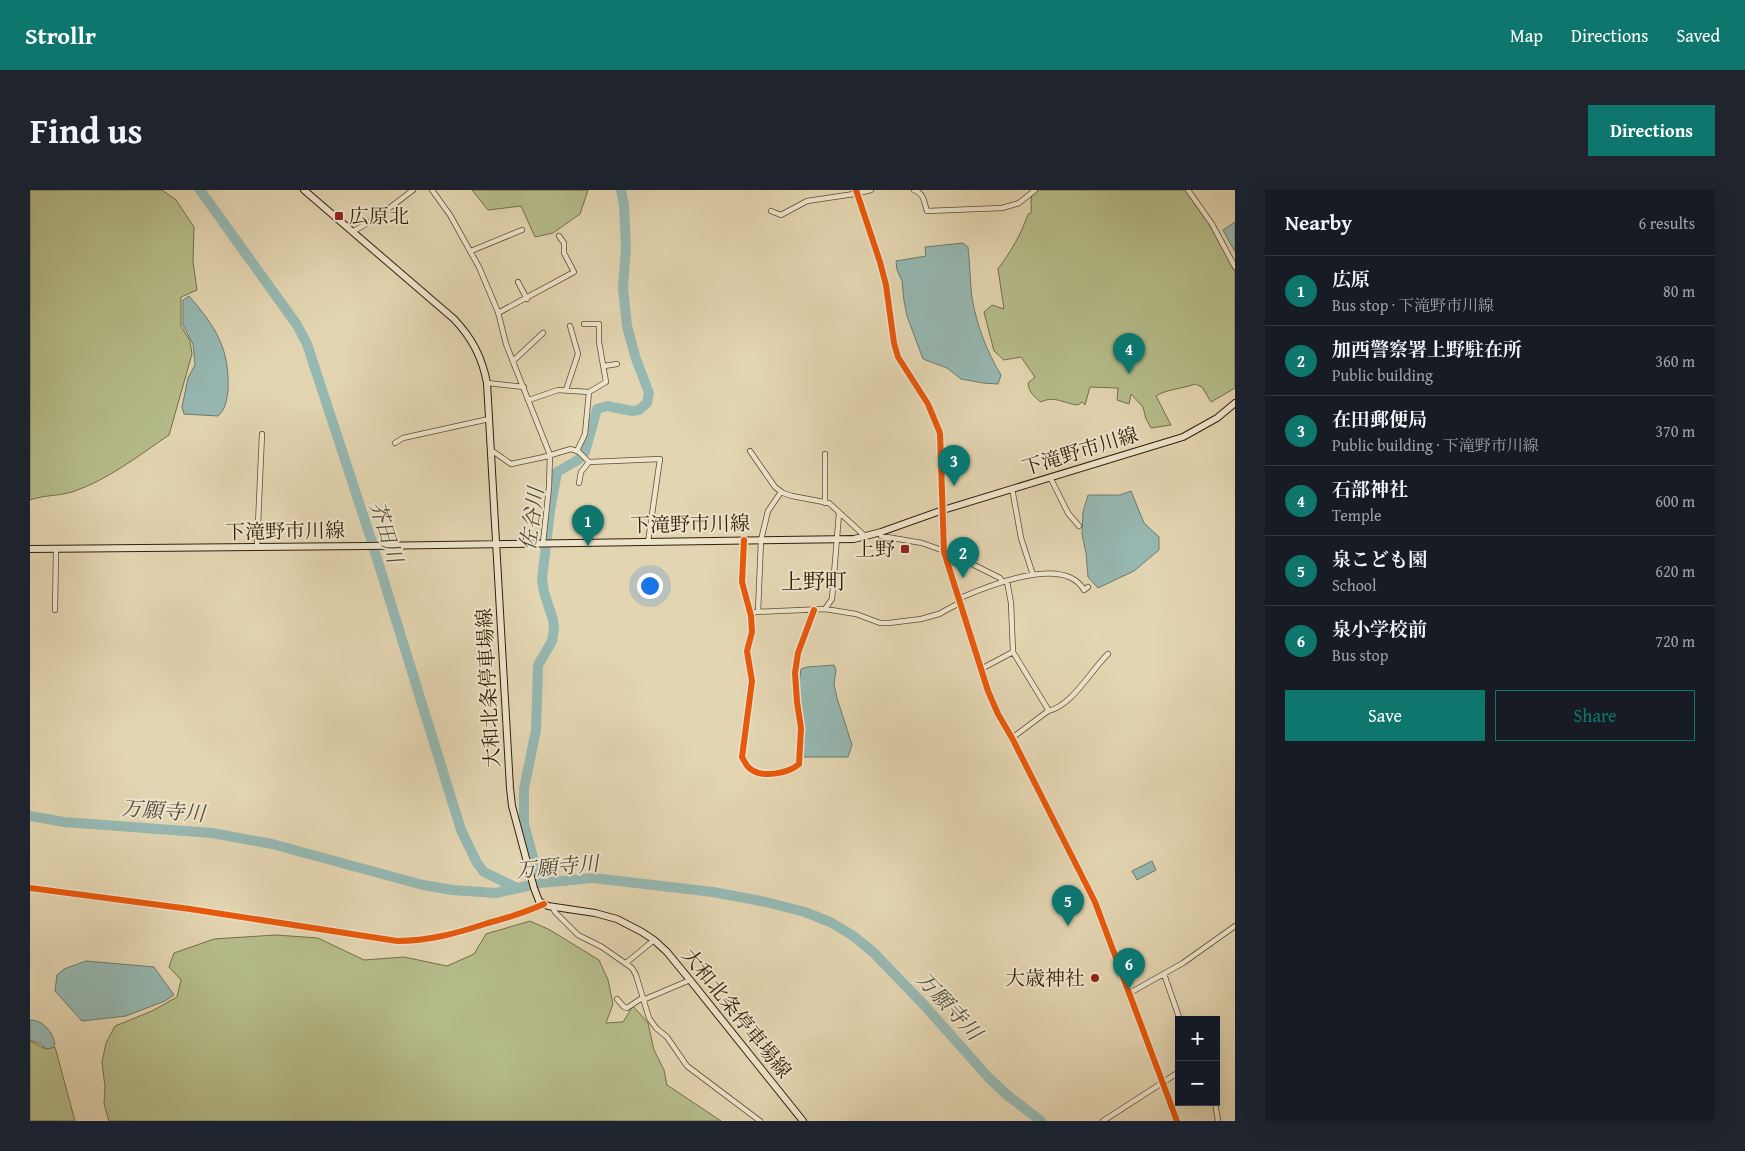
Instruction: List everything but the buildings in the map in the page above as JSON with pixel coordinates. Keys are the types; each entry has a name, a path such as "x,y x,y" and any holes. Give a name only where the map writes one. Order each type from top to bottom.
{"main road":[{"name":"大和北条停車場線","path":"304,190 454,320 468,334 478,351 487,382 490,419 510,788 512,806 539,900 553,908 595,913 617,919 654,940 667,952 690,980 802,1121"},
{"name":"下滝野市川線","path":"30,549 648,542 866,537 1012,488 1183,437 1217,418 1235,403"}],"street":[{"path":"352,232 375,219 414,190"},
{"path":"432,190 450,215 471,251 498,313 506,344 550,455 547,543"},
{"path":"771,211 781,215 807,201 870,190"},
{"path":"914,190 920,192 927,211 1002,208 1019,203 1035,190"},
{"path":"1188,190 1212,224 1235,267"},
{"path":"857,191 886,284 894,343 898,357 928,404 940,433 944,552 981,670 998,714 1095,902 1177,1121"},
{"path":"471,251 522,230"},
{"path":"498,313 574,272 564,253 564,243 559,236"},
{"path":"518,282 527,299"},
{"path":"529,400 558,390 589,392 606,382 599,342 599,324 584,324"},
{"path":"566,390 578,354 570,326"},
{"path":"513,361 544,332"},
{"path":"604,366 617,364"},
{"path":"487,382 524,387"},
{"path":"577,451 585,434 589,392"},
{"path":"395,443 402,438 490,419"},
{"path":"256,547 262,434"},
{"path":"491,450 511,464 571,449 577,451 589,462 660,459 648,542"},
{"path":"750,451 775,487 782,492 805,500 828,503 866,537"},
{"path":"825,503 826,454"},
{"path":"578,483 581,472 589,462"},
{"path":"1050,477 1068,513 1075,524 1079,526"},
{"path":"1012,488 1021,538 1033,575"},
{"path":"758,612 761,540 768,512 782,492"},
{"path":"824,609 832,599 839,513"},
{"path":"881,532 882,536 922,543 1005,581 1011,604 1013,652 1049,711"},
{"path":"744,540 742,582 751,616 752,632 747,651 752,681 742,757 750,769 759,774 777,773 794,769 800,764 801,728 795,673 798,654 814,610"},
{"path":"55,610 56,550"},
{"path":"751,616 755,612 824,609 856,614 880,623 889,623 920,619 939,614 960,600 1005,581 1033,575 1054,574 1067,576 1080,582 1084,590 1088,588"},
{"path":"981,670 1013,652"},
{"path":"1012,738 1049,711 1054,710 1078,690 1108,654"},
{"path":"30,888 190,909 397,941 419,941 446,936 528,911 544,904"},
{"path":"553,908 578,935 626,963 636,975 649,1018 656,1028 667,1037 687,1066 760,1121"},
{"path":"1128,994 1183,963 1235,926"},
{"path":"626,963 654,940"},
{"path":"1164,974 1179,1016"},
{"path":"617,999 627,1008 642,999 690,980"},
{"path":"1103,1121 1175,1075"},
{"path":"1216,1106 1218,1121"}],"green space":[{"path":"30,190 162,190 176,200 194,227 193,262 197,290 181,297 181,326 190,341 192,354 169,435 98,481 72,492 30,500"},
{"path":"472,190 588,190 580,214 553,233 535,237 521,206 488,210"},
{"path":"1035,190 1186,190 1204,215 1235,269 1235,388 1211,402 1202,387 1195,384 1160,394 1156,396 1171,425 1151,428 1143,407 1131,394 1129,404 1117,400 1118,388 1090,387 1085,405 1082,402 1078,405 1050,399 1041,402 1034,396 1029,389 1028,383 1035,377 1021,357 1004,360 994,351 984,312 992,305 1004,309 998,269 1015,243 1028,214 1031,213 1031,197"},
{"path":"530,921 550,930 599,960 608,980 613,1004 606,1023 623,1022 633,1006 648,1023 654,1050 664,1070 667,1085 721,1121 109,1121 104,1104 105,1087 102,1062 106,1043 115,1026 152,1011 177,997 181,980 169,967 174,953 214,939 276,935 318,938 364,960 404,957 447,966 474,954 486,934"},
{"path":"30,1041 46,1049 55,1047 75,1121 30,1121"}],"water":[{"path":"1235,222 1235,252 1223,230"},
{"path":"963,243 968,247 972,298 977,319 987,348 1001,375 998,384 961,379 947,368 923,359 907,316 902,281 897,270 896,261 926,256 925,247"},
{"path":"189,296 214,329 227,363 228,391 224,408 218,416 184,414 182,407 188,378 195,365 193,344 183,325 183,300"},
{"path":"1131,491 1144,523 1159,537 1159,550 1134,571 1098,588 1088,577 1082,534 1083,512 1088,495 1120,495"},
{"path":"834,665 836,670 834,684 837,698 852,745 848,757 804,757 802,754 804,729 799,682 801,669"},
{"path":"1152,861 1156,870 1137,880 1132,871"},
{"path":"86,961 154,967 174,995 165,1001 126,1016 82,1021 55,991 57,975 64,969"},
{"path":"30,1020 43,1024 50,1031 55,1044 52,1048 46,1049 41,1044 30,1040"}],"waterway":[{"name":"芥田川","path":"200,190 297,325 307,344 370,536 461,830 477,863 484,872 517,888"},
{"name":"佐谷川","path":"540,883 524,824 524,789 536,730 538,665 552,641 554,629 542,579 550,511 557,472 578,460 585,452 597,409 607,406 632,411 639,410 647,403 649,393 635,356 627,326 623,288 626,247 624,205 621,190"},
{"name":"万願寺川","path":"30,816 64,822 212,833 272,844 423,885 452,890 496,893 540,883 593,878 713,892 805,912 830,922 852,935 873,952 925,1006 988,1077 1007,1095 1041,1121"}],"cycle path":[{"path":"856,190 886,285 894,343 898,357 928,404 940,433 944,552 988,691 1095,902 1177,1121"},
{"path":"744,540 742,582 751,616 752,632 747,651 752,681 742,757 749,768 763,774 783,772 799,764 801,728 795,673 798,653 814,610"},
{"path":"30,888 190,909 397,941 420,940 454,933 516,915 544,904"}],"place":[{"name":"広原北","path":"339,216"},
{"name":"石部神社","path":"1129,374"},
{"name":"在田郵便局","path":"954,486"},
{"name":"広原","path":"588,546"},
{"name":"上野","path":"905,549"},
{"name":"加西警察署上野駐在所","path":"963,578"},
{"name":"泉こども園","path":"1068,926"},
{"name":"大歳神社","path":"1095,978"},
{"name":"泉小学校前","path":"1129,989"}],"district":[{"name":"上野町","path":"814,581"}]}
